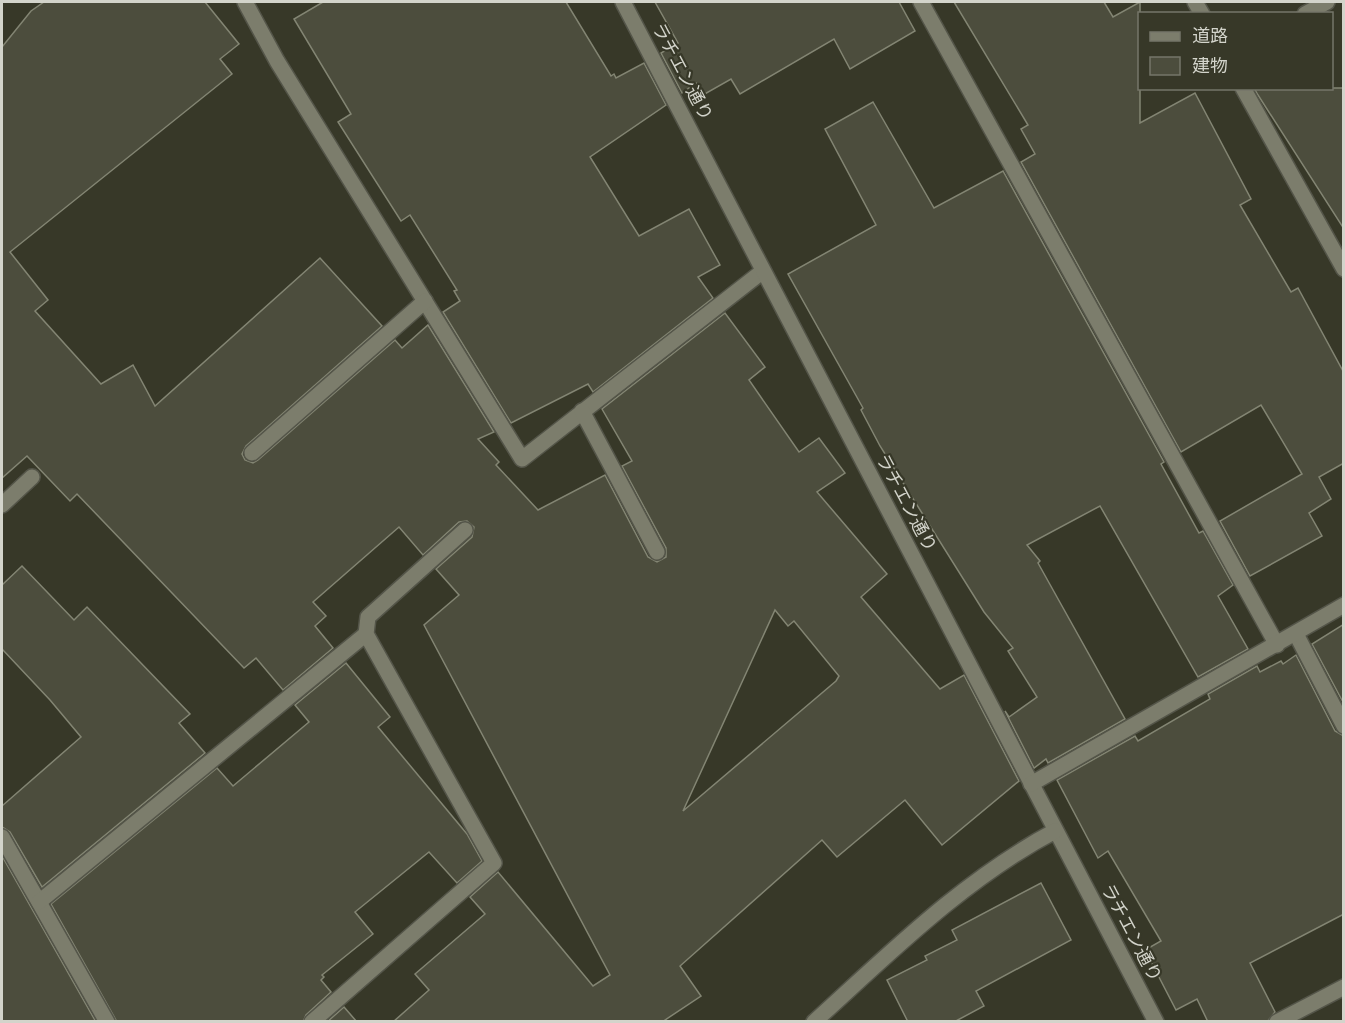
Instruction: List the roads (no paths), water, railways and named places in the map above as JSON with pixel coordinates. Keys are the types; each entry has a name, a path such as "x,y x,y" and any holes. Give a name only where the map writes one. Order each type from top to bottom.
{"street":[{"path":"246,2 277,62 522,459 763,271"},
{"name":"ラチエン通り","path":"623,2 1156,1022"},
{"path":"921,2 1277,645"},
{"path":"1309,12 1327,2"},
{"path":"1244,90 1344,269"},
{"path":"252,453 425,302"},
{"path":"582,411 657,552"},
{"path":"2,505 32,477"},
{"path":"312,1022 494,862 366,634 368,617 465,530"},
{"path":"1031,784 1344,605"},
{"path":"39,903 366,634"},
{"path":"1296,634 1344,726"},
{"path":"813,1022 940,909 1055,831"},
{"path":"2,837 107,1022"},
{"path":"1277,1022 1344,987"}]}
